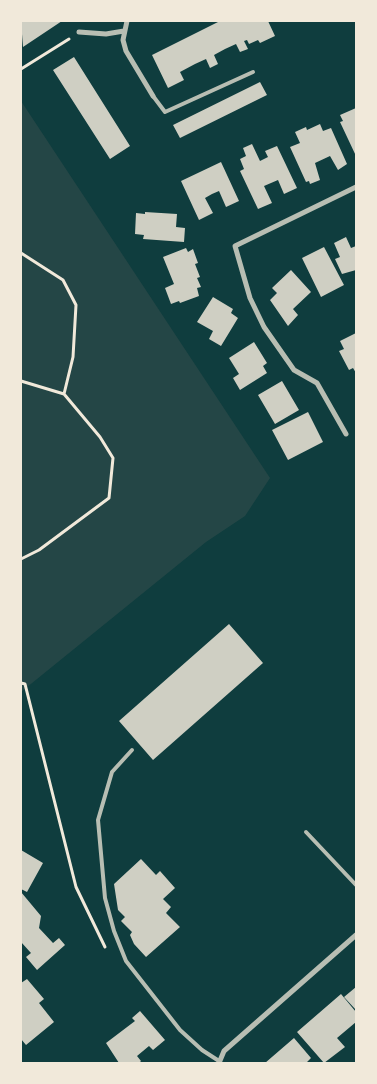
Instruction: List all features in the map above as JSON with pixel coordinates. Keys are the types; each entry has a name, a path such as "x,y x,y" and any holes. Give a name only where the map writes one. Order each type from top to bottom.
{"street":[{"path":"127,21 124,31 126,51 153,96"},
{"path":"80,32 106,34 124,31"},
{"path":"346,434 317,383 294,370 264,327 250,298 235,246 356,187"},
{"path":"219,1062 224,1050 356,935"}],"lane":[{"path":"153,96 165,112 253,72"},
{"path":"132,750 112,772 98,820 103,888 111,923 126,960 150,992 180,1030 202,1050 219,1062"},
{"path":"306,832 356,886"}],"path":[{"path":"21,69 80,32"},
{"path":"21,253 63,280 76,304 72,357 64,394"},
{"path":"21,381 64,394 100,437 113,458 109,498 39,550 21,559"}],"shaded area":[{"path":"21,101 270,478 245,516 206,542 21,692"}],"building":[{"path":"21,21 62,21 23,47"},
{"path":"220,21 268,21 275,36 260,43 258,40 249,44 247,40 244,41 248,49 240,52 236,44 225,49 214,55 218,64 210,68 206,59 195,64 180,72 184,80 168,88 152,55"},
{"path":"74,57 130,146 110,159 53,70"},
{"path":"260,82 267,95 180,138 173,125"},
{"path":"356,108 356,156 340,122 343,121 340,115"},
{"path":"320,124 323,131 331,128 347,164 338,170 330,156 315,163 320,180 310,184 309,181 306,182 290,147 300,143 295,132 306,127 307,130"},
{"path":"252,144 260,161 268,157 265,151 277,146 297,188 284,194 278,180 264,186 272,203 258,209 240,171 244,169 240,159 246,156 243,148"},
{"path":"221,162 239,201 226,207 219,191 212,194 205,198 213,213 199,220 181,181"},
{"path":"145,212 177,214 176,227 185,228 184,242 143,239 144,235 135,234 136,213 145,214"},
{"path":"346,237 351,248 356,246 356,270 342,274 335,259 340,257 334,243"},
{"path":"324,247 344,285 321,297 302,258"},
{"path":"186,248 188,252 193,249 198,263 195,264 200,277 197,278 201,287 197,288 199,296 180,303 179,301 171,304 165,288 174,284 163,257"},
{"path":"291,270 311,292 293,309 298,315 288,326 270,300 277,293 272,288"},
{"path":"213,297 233,309 231,313 238,318 221,346 209,339 213,331 197,322"},
{"path":"356,333 356,373 353,368 349,370 339,351 344,349 340,341"},
{"path":"254,342 267,363 263,366 267,373 240,390 233,378 239,374 229,358"},
{"path":"282,381 299,410 275,424 258,395"},
{"path":"308,412 323,442 288,460 272,430"},
{"path":"229,624 263,663 153,760 119,721"},
{"path":"21,850 43,863 27,892 21,889"},
{"path":"141,859 156,875 160,871 175,888 163,899 171,907 166,913 180,927 146,957 134,944 130,935 132,932 121,921 125,917 118,910 114,884"},
{"path":"21,892 41,916 39,928 53,943 59,938 65,945 37,970 26,957 31,953 21,942"},
{"path":"27,979 44,999 39,1003 54,1022 26,1045 21,1039 21,983"},
{"path":"356,987 356,1010 344,997"},
{"path":"341,994 356,1012 356,1022 337,1038 345,1047 324,1063 297,1032"},
{"path":"140,1011 165,1040 153,1050 149,1046 137,1056 141,1061 139,1063 119,1063 106,1043 135,1021 132,1018"},
{"path":"294,1038 311,1058 306,1063 265,1063"}]}
